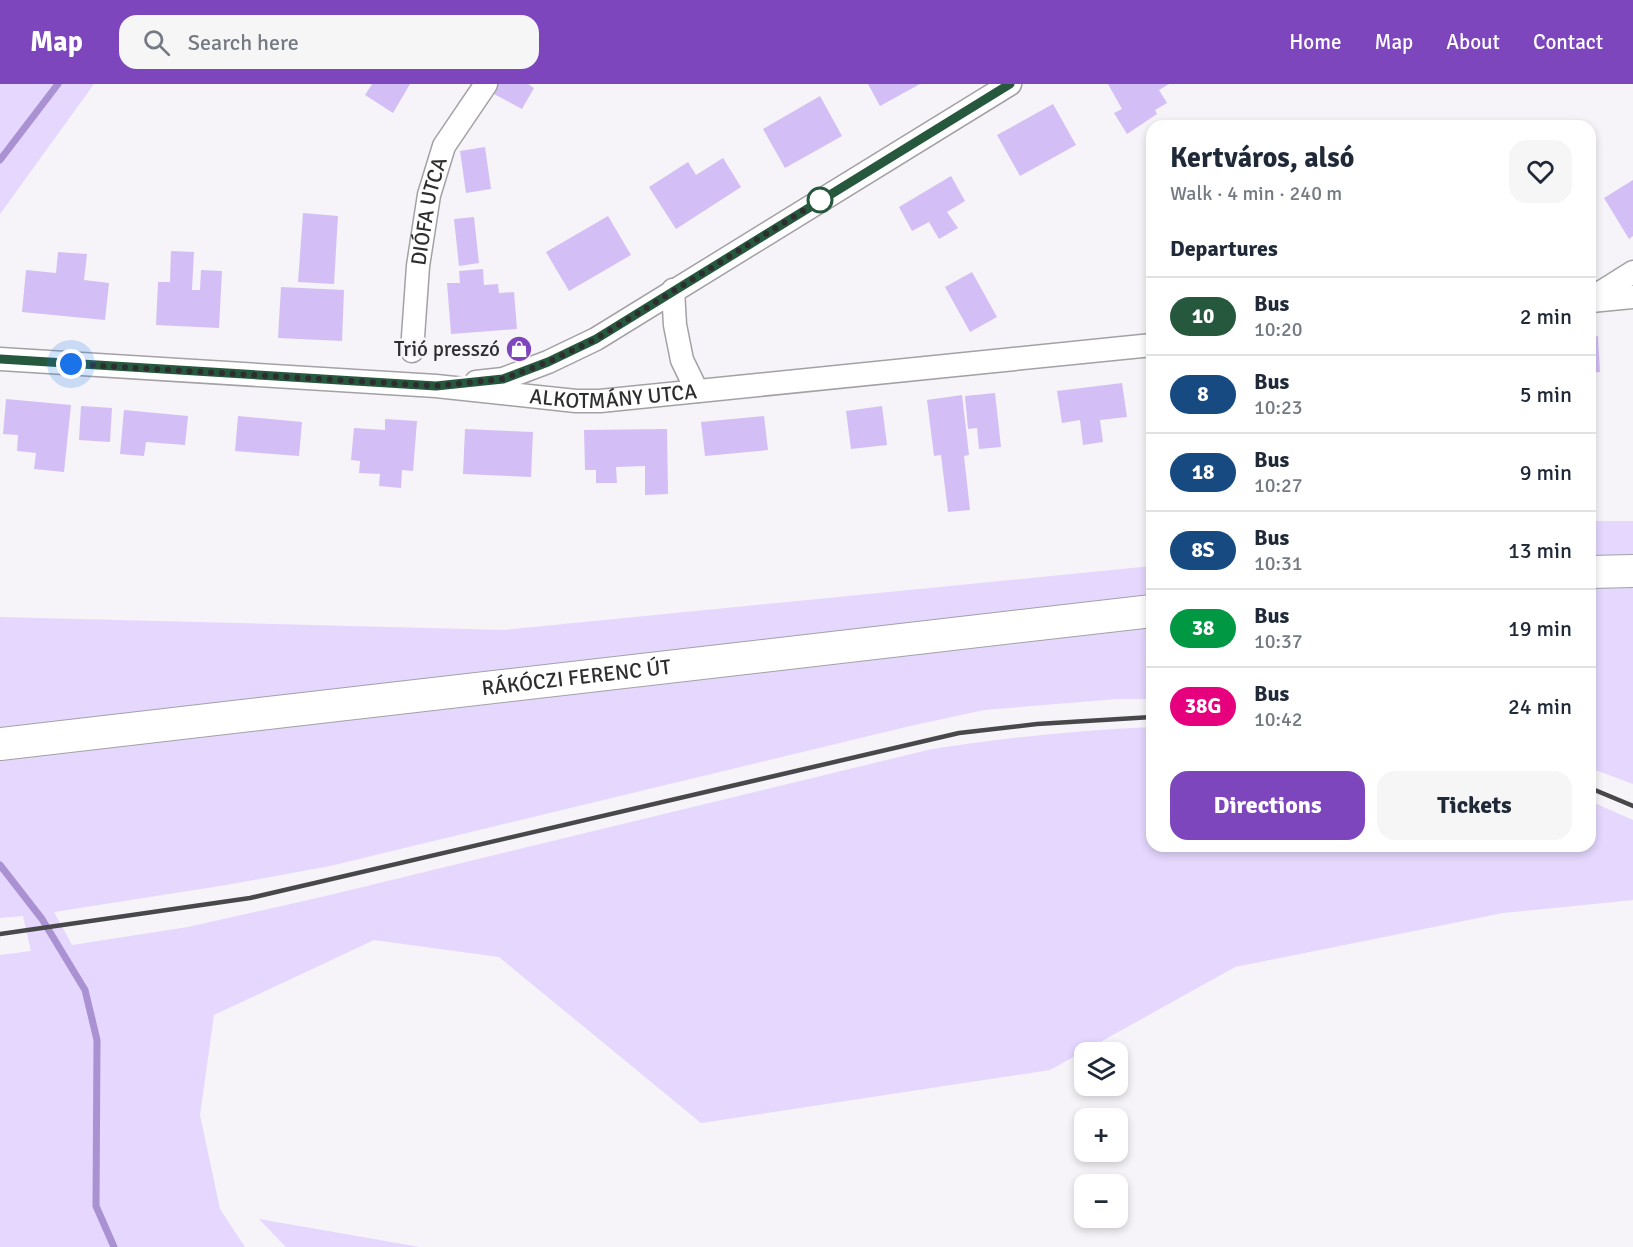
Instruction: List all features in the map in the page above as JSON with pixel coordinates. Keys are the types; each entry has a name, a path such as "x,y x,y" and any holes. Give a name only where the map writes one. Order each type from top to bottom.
{"main road":[{"path":"1596,572 1633,571"},
{"name":"RÁKÓCZI FERENC ÚT","path":"0,744 1146,612"}],"street":[{"name":"DIÓFA UTCA","path":"412,351 418,266 429,195 444,147 486,84"},
{"path":"436,386 503,379 548,362 596,339 1011,84"},
{"path":"1596,296 1633,272"},
{"path":"673,290 675,325 682,360 697,391"},
{"path":"1596,300 1633,297"},
{"name":"ALKOTMÁNY UTCA","path":"0,359 436,386 576,400 625,399 1146,346"}],"shaded area":[{"path":"0,84 94,84 0,214"},
{"path":"1596,521 1633,521 1633,784 1596,770"},
{"path":"1146,567 1146,699 1117,699 984,710 330,866 54,912 72,945 188,927 330,895 932,749 1042,735 1146,727 1146,852 1596,852 1596,804 1633,820 1633,900 1503,913 1235,967 1100,1042 1074,1042 1074,1057 1050,1070 701,1123 499,957 374,940 214,1015 200,1115 220,1209 245,1247 0,1247 0,955 31,951 23,916 0,918 0,617 504,630"},
{"path":"259,1219 420,1247 286,1247"}],"building":[{"path":"372,84 410,84 393,113 365,95"},
{"path":"497,84 528,84 534,88 522,109 492,93"},
{"path":"868,84 920,84 880,106"},
{"path":"1108,84 1169,84 1159,90 1167,103 1155,110 1157,114 1127,134 1114,113 1122,109"},
{"path":"820,96 842,136 785,168 763,129"},
{"path":"1053,104 1076,145 1020,176 997,135"},
{"path":"485,147 491,189 466,193 460,151"},
{"path":"723,158 741,187 676,229 649,187 688,162 696,175"},
{"path":"951,176 965,201 947,212 958,228 939,239 929,222 912,231 899,207"},
{"path":"1633,180 1633,236 1629,239 1604,198"},
{"path":"303,213 338,216 334,284 298,282"},
{"path":"608,216 631,255 569,291 546,252"},
{"path":"474,217 479,263 459,266 454,219"},
{"path":"171,251 194,252 192,290 200,290 201,270 222,271 219,328 156,325 158,282 170,282"},
{"path":"58,252 87,254 84,280 109,283 105,320 22,312 26,270 56,273"},
{"path":"483,269 484,285 498,284 499,293 514,292 517,329 451,334 447,283 460,283 459,271"},
{"path":"972,272 997,317 970,332 945,287"},
{"path":"281,287 344,290 342,341 278,338"},
{"path":"1596,336 1598,336 1600,372 1596,372"},
{"path":"1122,383 1127,417 1100,420 1103,442 1083,445 1080,420 1062,423 1057,391"},
{"path":"995,393 1001,447 979,449 977,428 968,429 965,396"},
{"path":"962,395 969,455 964,456 970,510 948,512 941,455 934,456 927,400"},
{"path":"6,399 71,405 64,472 34,469 36,453 17,451 18,435 3,434"},
{"path":"81,406 112,408 110,442 79,440"},
{"path":"882,406 887,445 851,449 846,411"},
{"path":"124,410 188,416 185,445 146,442 144,456 120,454"},
{"path":"238,416 302,422 299,456 235,451"},
{"path":"764,416 768,450 705,456 701,422"},
{"path":"385,419 417,421 413,471 402,470 401,488 379,486 380,474 359,473 360,461 351,460 354,428 385,430"},
{"path":"465,429 533,432 531,477 463,474"},
{"path":"667,429 668,494 645,495 645,466 616,467 617,483 596,483 596,470 585,470 584,430"}],"waterway":[{"path":"0,160 58,84"},
{"path":"0,865 42,919 85,990 97,1040 96,1206 114,1247"}],"railway":[{"path":"0,934 250,898 959,733 1037,724 1146,717"},
{"path":"1596,791 1633,806"}],"bus line":[{"name":"10","path":"0,359 436,386 503,379 548,362 596,339 1010,84"}],"place":[{"name":"Trió presszó","path":"519,349"}],"route":[{"path":"71,364 436,386 503,379 548,362 596,339 829,195 820,200"}]}
